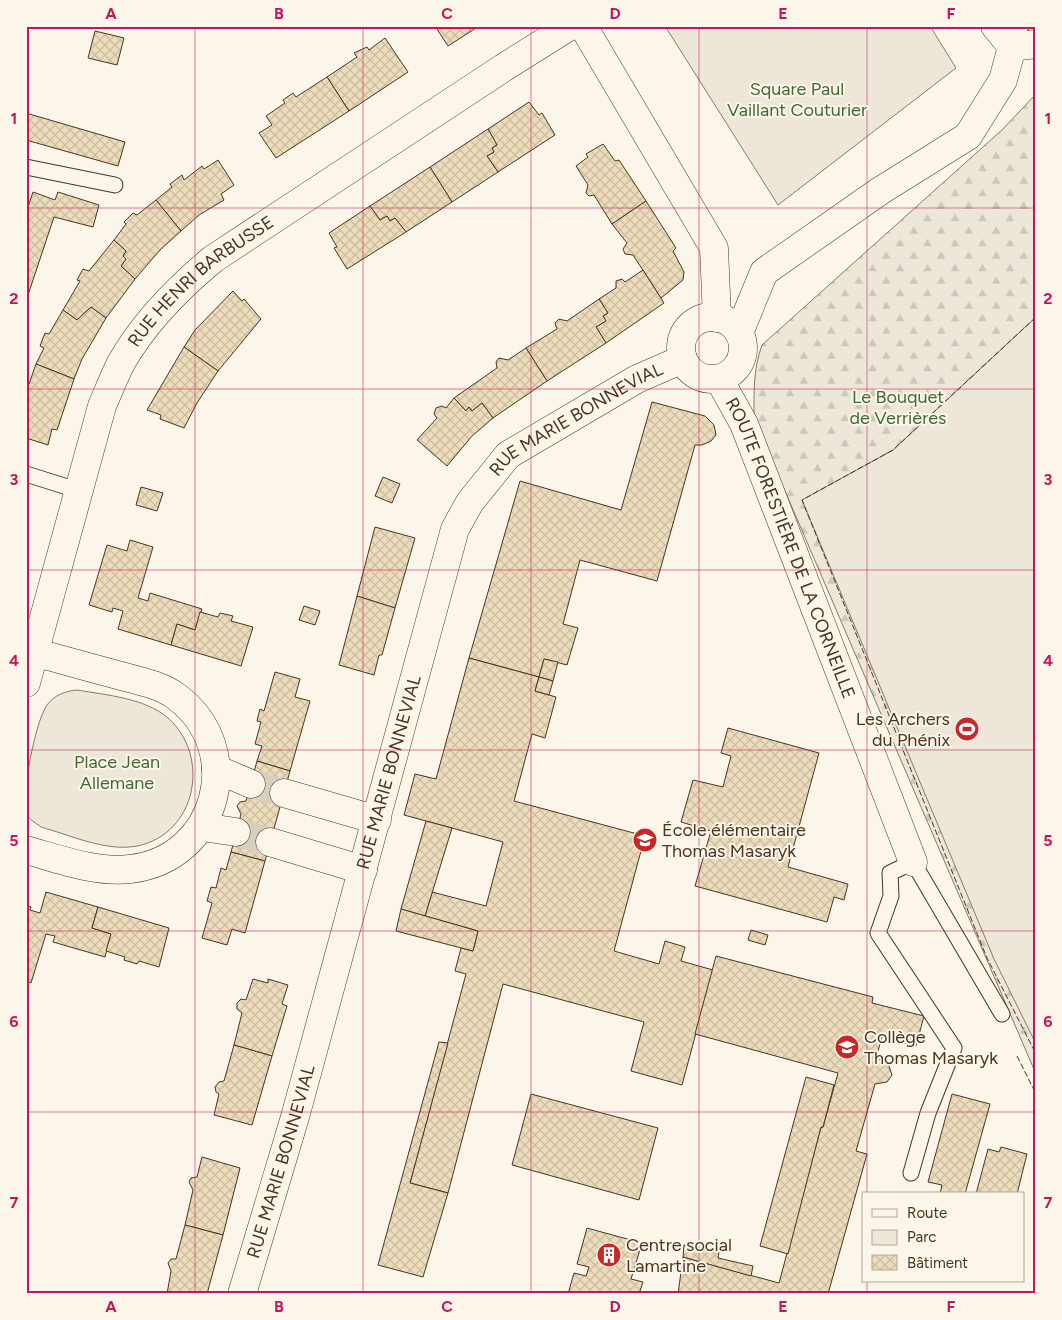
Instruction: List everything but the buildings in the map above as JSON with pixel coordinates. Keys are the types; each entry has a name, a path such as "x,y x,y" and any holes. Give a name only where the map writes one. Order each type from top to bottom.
{"street":[{"name":"RUE HENRI BARBUSSE","path":"26,683 77,490 102,406 121,364 151,319 182,286 213,259 570,26"},
{"path":"583,26 714,248 717,318"},
{"path":"739,333 764,272 880,191 968,136 1003,80 1023,39 995,26"},
{"path":"707,317 717,318 734,326 739,333 743,342 741,361 728,375 720,379 711,380 694,374 683,360 682,341 691,325 707,317"},
{"name":"RUE MARIE BONNEVIAL","path":"242,1294 295,1117 455,528 470,502 508,455 637,379 683,360"},
{"name":"ROUTE FORESTIÈRE DE LA CORNEILLE","path":"720,379 744,424 913,862"},
{"path":"26,850 93,868 129,870 169,858 188,843 202,828 215,796 216,769 213,747 197,716 177,697 156,686 33,652"},
{"path":"216,769 251,784"},
{"path":"284,793 377,820"},
{"path":"202,828 236,832"},
{"path":"270,842 363,870"}],"lane":[{"path":"26,167 115,185"},
{"path":"26,474 77,490"},
{"path":"911,1173 928,1113 954,1048 878,933 891,896 890,873 913,862"},
{"name":"ROUTE FORESTIÈRE DE LA CORNEILLE","path":"913,862 1002,1014"}],"green space":[{"name":"Square Paul Vaillant Couturier","path":"665,26 930,26 956,68 778,205"},
{"name":"Le Bouquet de Verrières","path":"1036,94 1036,1074 754,419 754,390 762,345 1003,129"},
{"name":"Les Archers du Phénix","path":"1036,317 1036,1044 994,959 802,500 893,450"},
{"name":"Place Jean Allemane","path":"77,690 125,698 148,706 168,718 181,734 190,752 193,772 191,792 185,810 173,826 157,839 137,846 113,847 101,845 41,827 28,816 25,805 27,776 34,741 43,713 47,705 57,696"}],"tunnel":[{"path":"251,784 284,793"},
{"path":"236,832 270,842"}],"fence":[{"path":"1036,317 893,450 802,500 987,958 1036,1054"},
{"path":"1017,1056 1036,1094"}],"place":[{"name":"Les Archers du Phénix","path":"967,729"},
{"name":"École élémentaire Thomas Masaryk","path":"645,840"},
{"name":"Collège Thomas Masaryk","path":"847,1047"},
{"name":"Centre social Lamartine","path":"609,1255"}]}
